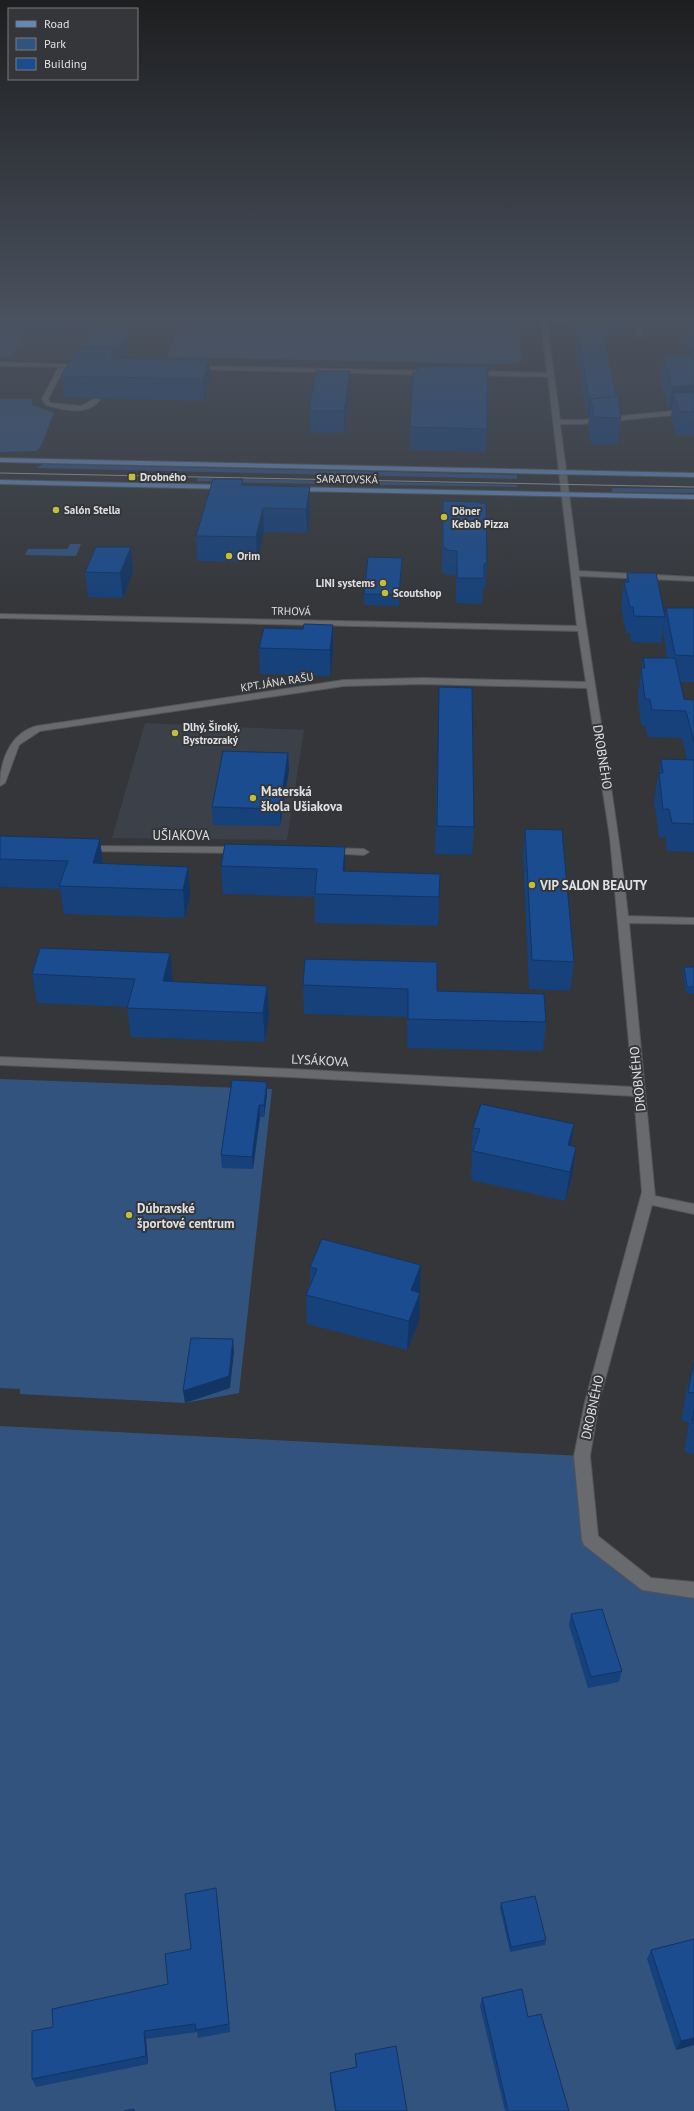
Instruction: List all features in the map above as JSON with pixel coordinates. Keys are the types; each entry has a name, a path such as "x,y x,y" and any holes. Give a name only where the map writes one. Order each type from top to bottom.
{"main road":[{"name":"SARATOVSKÁ","path":"0,460 694,475"},
{"path":"0,482 233,487"},
{"name":"SARATOVSKÁ","path":"287,488 694,497"}],"street":[{"name":"DROBNÉHO","path":"556,418 582,629 615,838 648,1192 592,1402 582,1456 590,1540 648,1584 694,1590"},
{"path":"556,422 581,422 627,418"},
{"path":"576,573 694,579"},
{"name":"TRHOVÁ","path":"0,616 582,629"},
{"name":"KPT. JÁNA RAŠU","path":"0,783 15,744 37,729 344,683 422,682 592,685"},
{"name":"UŠIAKOVA","path":"75,849 252,850"},
{"path":"320,851 364,852"},
{"path":"622,919 694,921"},
{"name":"LYSÁKOVA","path":"0,1061 290,1073 638,1092"},
{"path":"647,1199 694,1209"}],"shaded area":[{"path":"145,723 304,730 287,840 112,838"}],"green space":[{"path":"0,418 52,418 41,446 36,451 0,452"},
{"path":"43,464 517,475 517,479 36,468"},
{"path":"198,478 517,485 517,487 197,481"},
{"path":"612,488 694,489 694,493 612,492"},
{"path":"70,544 81,544 76,556 25,555 28,549 67,549"},
{"name":"Dúbravské športové centrum","path":"0,1079 272,1089 239,1393 185,1403 20,1394 20,1389 0,1388"},
{"path":"0,1426 582,1456 590,1540 648,1584 694,1590 694,2111 0,2111"}],"building":[{"path":"411,418 487,418 487,429 410,427"},
{"path":"213,479 243,479 241,485 310,487 306,509 263,508 256,537 196,536"},
{"path":"443,501 486,503 487,563 484,564 484,578 457,578 457,551 446,550 446,548 443,548"},
{"path":"96,547 131,547 120,573 85,572"},
{"path":"368,557 402,558 399,595 364,594"},
{"path":"627,573 656,573 665,617 634,616 633,607 630,607 624,582 629,582"},
{"path":"666,608 694,608 694,656 675,655"},
{"path":"304,624 333,625 330,650 259,648 264,628 303,629"},
{"path":"643,658 675,658 684,699 694,700 694,742 686,711 652,710 650,699 645,699 641,668 645,668"},
{"path":"439,687 472,688 474,827 437,826"},
{"name":"Materská škola Ušiakova","path":"223,751 288,753 280,809 212,807"},
{"path":"661,759 694,760 694,824 672,823 669,809 663,809 659,773 663,773"},
{"path":"525,829 562,830 574,962 532,960"},
{"path":"0,836 100,839 93,863 188,867 183,890 59,886 68,861 0,859"},
{"path":"225,844 345,847 343,871 440,874 439,897 315,894 317,869 221,866"},
{"path":"40,948 170,953 163,981 267,986 263,1013 127,1008 135,979 32,974"},
{"path":"305,959 437,962 437,991 544,994 546,1022 408,1019 408,989 303,985"},
{"path":"684,967 694,967 694,987 687,987"},
{"path":"232,1080 267,1082 264,1105 259,1105 252,1157 221,1155"},
{"path":"481,1104 574,1124 568,1145 576,1147 570,1172 473,1151 480,1129 473,1128"},
{"path":"322,1239 421,1265 411,1290 420,1293 409,1321 306,1295 317,1269 310,1267"},
{"path":"191,1338 233,1339 229,1376 183,1391"},
{"path":"694,1361 694,1393 688,1392"},
{"path":"694,1411 694,1424 692,1423"},
{"path":"602,1609 622,1671 591,1677 571,1614"},
{"path":"216,1888 229,2024 196,2030 195,2024 144,2031 146,2056 32,2079 32,2031 53,2027 52,2009 168,1984 165,1954 191,1949 185,1894"},
{"path":"535,1896 546,1940 511,1947 501,1903"},
{"path":"694,1939 694,2038 681,2041 651,1950"},
{"path":"522,1989 528,2017 541,2014 569,2111 508,2111 482,1998"},
{"path":"396,2046 407,2111 336,2111 330,2073 357,2067 355,2054"}],"tram line":[{"path":"0,473 694,487"}],"place":[{"name":"Drobného","path":"132,477"},
{"name":"Salón Stella","path":"56,510"},
{"name":"Döner Kebab Pizza","path":"444,517"},
{"name":"Orim","path":"229,556"},
{"name":"LINI systems","path":"383,583"},
{"name":"Scoutshop","path":"385,593"},
{"name":"Dlhý, Široký, Bystrozraký","path":"175,733"},
{"name":"Materská škola Ušiakova","path":"253,798"},
{"name":"VIP SALON BEAUTY","path":"532,885"},
{"name":"Dúbravské športové centrum","path":"129,1215"}]}
